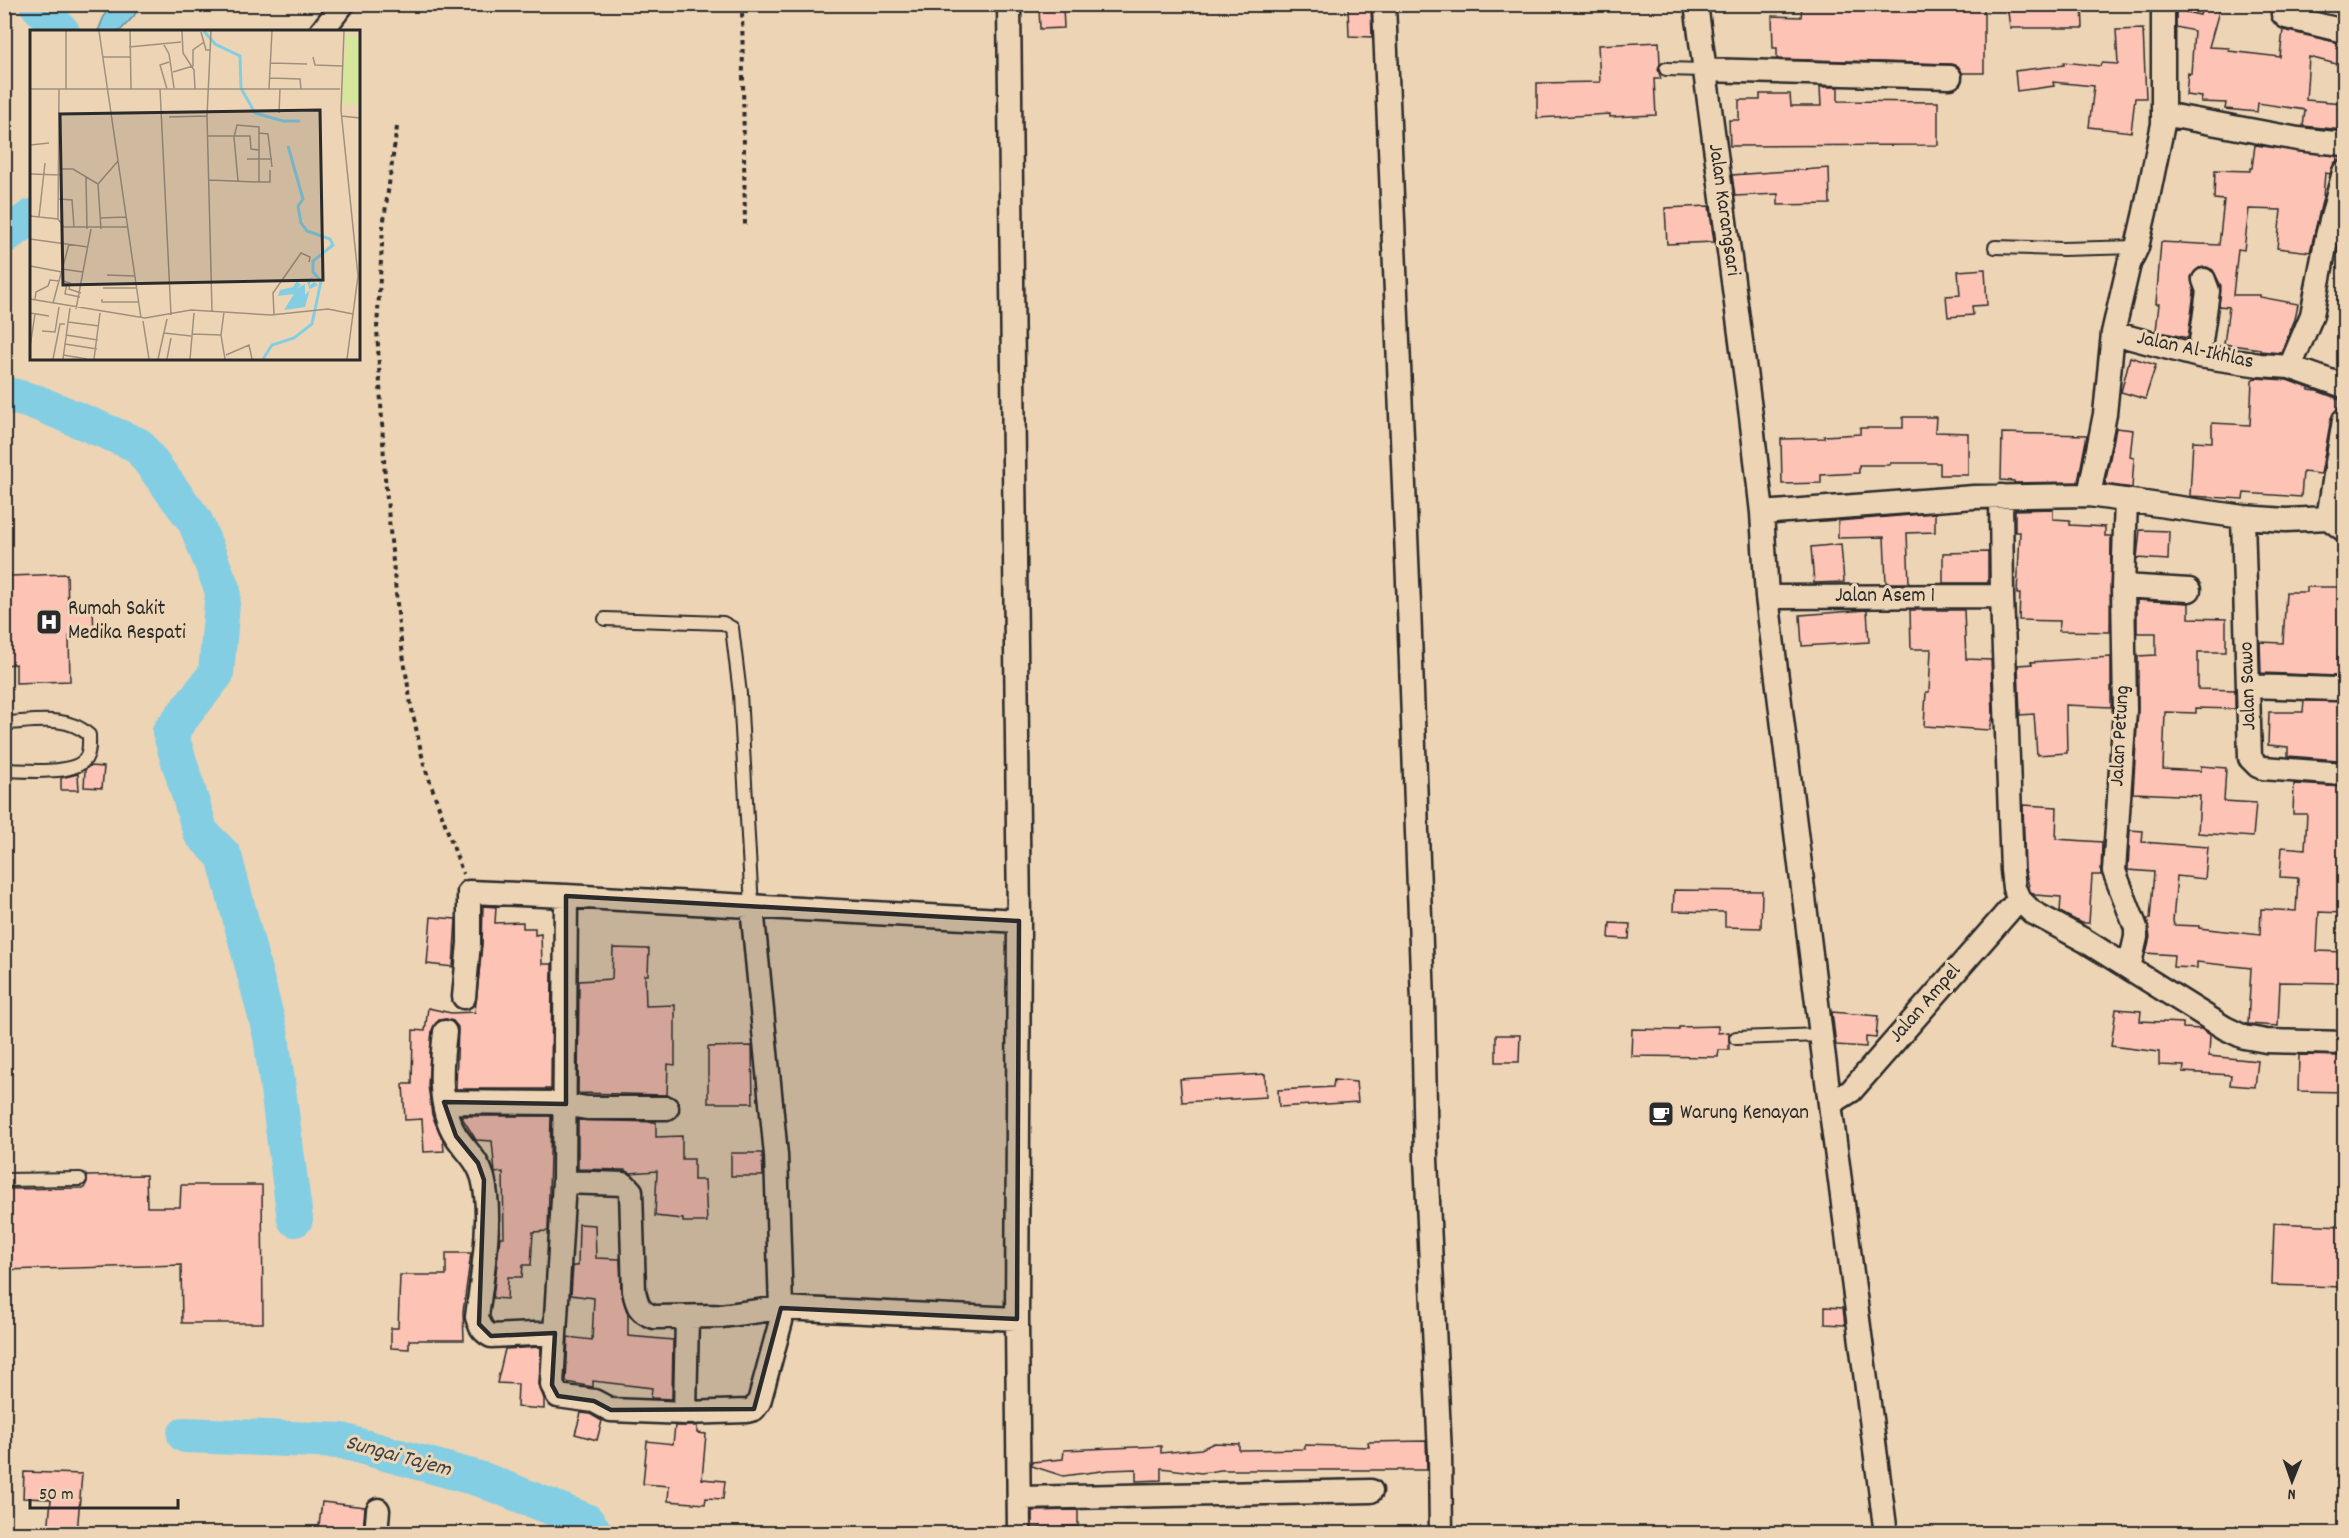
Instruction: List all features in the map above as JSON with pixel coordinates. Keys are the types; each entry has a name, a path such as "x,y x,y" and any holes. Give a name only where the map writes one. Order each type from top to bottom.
{"street":[{"path":"322,30 342,4"},
{"path":"1009,4 1018,921 1019,1533"},
{"path":"1384,4 1410,642 1423,1002 1426,1159 1440,1454 1441,1533"},
{"name":"Jalan Karangsari","path":"1696,4 1751,416 1762,513 1767,597 1886,1533"},
{"path":"2089,495 2105,414 2113,333 2129,264 2137,247 2163,124 2163,4"},
{"path":"2283,4 2283,14 2286,17 2318,14 2344,31"},
{"path":"1704,70 1950,77"},
{"path":"2163,114 2298,139 2344,144"},
{"path":"2290,367 2312,315 2327,236 2344,172"},
{"path":"2199,356 2208,291 2204,280"},
{"name":"Jalan Al-Ikhlas","path":"2113,333 2199,356 2290,367 2344,386"},
{"path":"1762,513 1974,497 2089,495 2243,517 2336,524 2344,420"},
{"path":"2001,496 2002,596 2012,870 2014,888 2019,899 2032,912 2084,940 2192,1009 2244,1037 2266,1041 2344,1043"},
{"name":"Jalan Petung","path":"2126,500 2123,586 2125,710 2115,871 2136,928 2129,968"},
{"name":"Jalan Sawo","path":"2243,517 2250,758 2258,766 2344,774"},
{"path":"2123,586 2189,590"},
{"name":"Jalan Asem 1","path":"1767,597 2002,596"},
{"path":"2249,686 2335,689"},
{"path":"464,998 469,943 469,892 1018,921"},
{"path":"566,896 564,1182 552,1385 558,1396 594,1401 610,1410 685,1413 737,1412 754,1409 763,1391 781,1322 782,1308 776,1155 752,907"},
{"name":"Jalan Ampel","path":"1830,1104 1851,1091 2019,899"},
{"path":"445,1032 442,1055 444,1102 456,1136 478,1163 486,1204 484,1264 477,1317 484,1333 495,1336 555,1333"},
{"path":"444,1102 555,1104 587,1108 667,1108"},
{"path":"564,1182 628,1186 632,1194 634,1291 637,1304 644,1314 654,1317 721,1316 782,1308 1017,1319"},
{"path":"685,1413 687,1317"},
{"path":"1020,1498 1371,1491"},
{"path":"376,1533 378,1510"}],"lane":[{"path":"1666,69 1704,70"},
{"path":"1995,247 2063,249 2137,247"},
{"path":"605,619 723,623 732,628 740,694 752,907"},
{"path":"4,723 60,721 80,727 89,735 86,760 75,768 4,770"},
{"path":"1736,1038 1821,1035"},
{"path":"4,1180 80,1179"}],"path":[{"path":"742,4 745,226"},
{"path":"397,127 383,227 378,328 386,489 400,635 411,705 424,765 469,892"}],"highlighted area":[{"path":"566,896 1019,921 1017,1319 781,1308 754,1409 611,1410 594,1401 558,1396 552,1385 555,1333 491,1336 479,1324 484,1180 478,1163 456,1136 444,1102 566,1104"}],"water":[{"path":"104,4 140,5 134,16 121,30 98,30 105,14"}],"building":[{"path":"1802,4 1984,4 1984,73 1962,73 1958,66 1950,64 1777,59 1777,48 1773,48 1772,16 1801,17"},
{"path":"2007,4 2082,4 2083,28 2010,28"},
{"path":"2203,4 2221,4 2209,47 2280,57 2283,30 2344,44 2344,66 2309,57 2306,100 2344,103 2344,130 2303,126 2305,110 2258,103 2257,112 2225,109 2226,103 2201,102 2202,97 2186,95 2188,73 2191,74 2194,31 2176,27 2176,14 2177,10 2200,15"},
{"path":"1063,6 1064,28 1040,29 1039,7"},
{"path":"1348,7 1371,7 1372,37 1349,36"},
{"path":"2143,29 2146,98 2135,98 2131,132 2089,127 2094,86 2053,82 2054,86 2017,91 2015,71 2064,65 2064,62 2100,66 2101,63 2118,64 2116,30"},
{"path":"1659,42 1660,64 1658,69 1661,79 1654,79 1656,115 1610,117 1610,114 1537,118 1537,83 1600,82 1598,45"},
{"path":"1820,87 1838,87 1838,101 1938,102 1938,145 1730,146 1729,120 1739,120 1739,100 1760,100 1760,94 1790,94 1791,106 1821,106"},
{"path":"2255,145 2343,157 2334,163 2330,174 2325,173 2323,197 2310,252 2277,248 2281,210 2249,209 2244,250 2238,249 2233,295 2260,295 2260,297 2298,304 2295,319 2281,353 2224,344 2229,307 2219,306 2221,286 2213,270 2207,267 2199,268 2191,277 2194,292 2188,338 2156,331 2161,242 2219,245 2224,200 2214,199 2215,170 2250,171"},
{"path":"1829,168 1830,204 1778,205 1778,194 1735,196 1732,175"},
{"path":"1709,206 1714,242 1667,244 1665,208"},
{"path":"1985,269 1987,305 1972,306 1973,315 1948,317 1946,296 1960,295 1958,271"},
{"path":"2130,357 2156,365 2145,399 2121,392"},
{"path":"2255,378 2287,380 2309,388 2309,390 2339,399 2339,408 2331,418 2321,474 2303,472 2301,497 2244,493 2243,499 2190,496 2193,441 2212,442 2212,423 2250,425 2252,380"},
{"path":"1903,417 1936,417 1935,432 1968,433 1968,475 1940,475 1940,463 1890,463 1890,465 1859,465 1859,473 1821,475 1821,483 1782,484 1781,439 1860,434 1860,428 1903,428"},
{"path":"2116,428 2133,430 2130,457 2134,458 2132,488 2105,484"},
{"path":"2002,433 2087,435 2078,482 2014,483 2014,481 2001,480"},
{"path":"2053,509 2053,519 2070,520 2070,525 2105,527 2105,536 2111,536 2110,632 2059,631 2060,621 2019,620 2020,594 2017,594 2020,532 2015,532 2015,510"},
{"path":"1935,513 1935,532 1907,533 1909,583 1886,583 1884,537 1838,538 1838,521"},
{"path":"2140,530 2169,531 2168,560 2137,558"},
{"path":"1841,544 1844,582 1814,583 1811,547"},
{"path":"1988,552 1988,583 1943,583 1943,553"},
{"name":"Rumah Sakit Medika Respati","path":"67,574 68,609 93,609 94,635 69,636 70,681 16,683 16,664 4,665 4,598 10,598 10,576"},
{"path":"2307,587 2344,587 2344,650 2338,650 2337,676 2261,673 2260,642 2283,643 2286,592 2307,592"},
{"path":"2137,600 2189,603 2189,618 2226,619 2226,652 2198,652 2198,689 2235,690 2235,709 2196,708 2196,713 2165,712 2163,769 2201,771 2201,766 2226,768 2224,801 2256,803 2253,837 2198,833 2200,796 2133,793 2138,711 2138,656 2156,655 2156,633 2137,633"},
{"path":"1867,610 1869,642 1802,646 1800,615"},
{"path":"1910,610 1964,610 1966,659 1991,660 1993,716 1990,730 1924,726 1926,692 1929,692 1931,649 1911,649"},
{"path":"2111,657 2111,707 2066,705 2067,753 2037,755 2034,714 2020,715 2018,665 2032,664 2031,662"},
{"path":"2304,701 2339,701 2338,760 2288,756 2288,747 2268,745 2269,712 2303,712"},
{"path":"89,766 104,767 102,788 84,787 85,770"},
{"path":"78,774 79,790 61,790 61,778"},
{"path":"2294,784 2344,787 2344,913 2319,912 2317,951 2344,952 2344,983 2280,982 2278,1026 2248,1024 2251,968 2197,962 2197,968 2173,967 2174,955 2146,953 2150,937 2147,919 2150,919 2154,872 2128,870 2130,830 2143,831 2142,842 2208,847 2205,879 2177,876 2174,925 2199,926 2199,928 2260,935 2261,909 2296,911 2298,878 2280,877 2282,847 2305,849 2307,814 2293,814"},
{"path":"2023,805 2057,807 2056,839 2102,842 2101,875 2092,875 2089,923 2081,923 2060,912 2061,897 2035,895 2030,891 2025,869"},
{"path":"1674,890 1762,891 1761,928 1725,927 1725,912 1673,911"},
{"path":"483,906 496,907 495,923 523,922 523,928 535,928 535,935 541,934 542,964 552,964 551,1089 456,1089 458,1027 453,1021 439,1020 432,1030 428,1085 432,1115 443,1141 444,1151 424,1152 422,1119 405,1120 403,1084 412,1084 413,1030 425,1031 428,1008 451,1013 475,1012 482,944"},
{"path":"431,917 456,919 453,967 427,964"},
{"path":"1610,923 1630,924 1629,939 1609,938"},
{"path":"613,948 649,949 648,975 645,975 646,1006 675,1005 675,1065 668,1064 667,1095 578,1093 579,981 612,979"},
{"path":"2116,1009 2141,1011 2140,1021 2183,1023 2183,1028 2201,1029 2210,1035 2209,1056 2258,1061 2255,1087 2230,1085 2231,1075 2183,1072 2184,1066 2159,1065 2159,1052 2111,1046"},
{"path":"1832,1012 1878,1016 1876,1038 1866,1037 1866,1047 1836,1045"},
{"path":"1718,1026 1718,1033 1729,1032 1729,1050 1719,1050 1718,1057 1631,1056 1632,1029 1679,1030 1679,1027"},
{"path":"1496,1035 1520,1035 1519,1062 1496,1062"},
{"path":"752,1046 753,1103 708,1103 708,1047"},
{"path":"2299,1055 2344,1056 2344,1092 2298,1091"},
{"path":"1265,1074 1266,1097 1182,1102 1180,1079"},
{"path":"1334,1080 1356,1082 1358,1102 1279,1107 1278,1090 1333,1087"},
{"path":"461,1116 551,1116 548,1231 533,1232 531,1265 523,1265 522,1277 508,1277 507,1299 493,1298 500,1237 504,1237 503,1172 495,1173 492,1141 476,1140"},
{"path":"578,1120 656,1122 656,1137 682,1136 682,1159 694,1159 694,1180 705,1180 707,1222 683,1222 683,1219 655,1216 657,1171 630,1173 625,1170 578,1169"},
{"path":"731,1153 762,1153 763,1176 731,1176"},
{"path":"146,1175 147,1207 180,1207 181,1185 262,1185 263,1323 182,1323 181,1265 4,1270 4,1189 84,1188 87,1176"},
{"path":"2274,1223 2344,1226 2344,1287 2272,1285"},
{"path":"579,1224 595,1225 596,1258 620,1259 621,1292 628,1315 628,1336 673,1340 672,1399 651,1398 652,1388 593,1381 593,1387 566,1382 568,1337 592,1340 594,1298 571,1295 573,1266 578,1266"},
{"path":"446,1253 471,1253 463,1312 464,1340 409,1340 409,1349 391,1348 391,1328 398,1328 400,1275 446,1275"},
{"path":"1825,1307 1843,1308 1845,1325 1825,1324"},
{"path":"541,1347 539,1384 544,1399 544,1409 517,1407 518,1384 497,1383 505,1349"},
{"path":"581,1413 590,1414 602,1421 597,1440 575,1434"},
{"path":"675,1426 697,1426 697,1433 706,1434 702,1479 725,1481 723,1499 706,1498 705,1504 668,1501 669,1486 643,1484 647,1441 673,1444"},
{"path":"1426,1441 1427,1470 1221,1470 1201,1473 1161,1468 1161,1480 1136,1481 1136,1469 1063,1476 1032,1466 1032,1462 1063,1459 1064,1450 1161,1446 1161,1453 1201,1449 1214,1443 1239,1444 1239,1450 1305,1449 1305,1445 1369,1447 1368,1442"},
{"path":"24,1472 82,1474 77,1533 48,1533 51,1499 23,1498"},
{"path":"322,1502 365,1507 363,1533 318,1533"},
{"path":"1078,1510 1078,1526 1032,1528 1032,1511"}],"waterway":[{"path":"37,4 60,30"},
{"path":"4,236 30,218"},
{"path":"4,394 38,403 138,445 195,521 223,591 216,674 170,732 201,833 224,856 271,1036 295,1219"},
{"name":"Sungai Tajem","path":"185,1435 342,1441 483,1480 586,1521 596,1534"}],"place":[{"name":"Rumah Sakit Medika Respati","path":"49,622"},
{"name":"Warung Kenayan","path":"1661,1114"}]}
